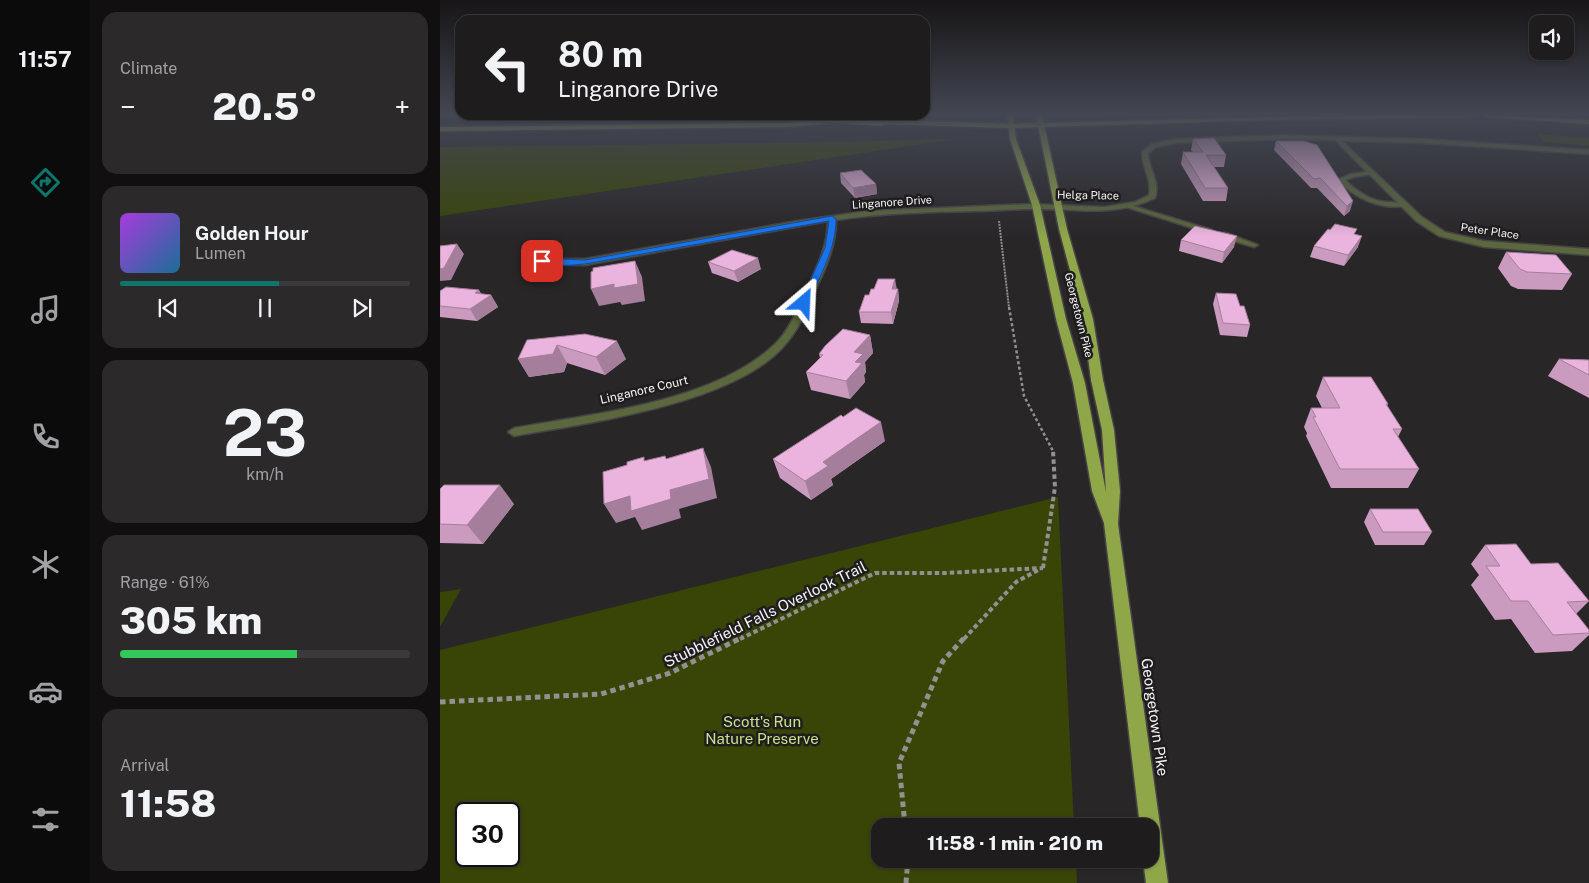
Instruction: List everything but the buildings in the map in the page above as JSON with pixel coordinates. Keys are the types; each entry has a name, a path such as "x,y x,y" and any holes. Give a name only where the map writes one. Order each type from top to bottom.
{"main road":[{"name":"Georgetown Pike","path":"1019,156 1036,205 1061,319 1078,383 1099,491 1111,524"},
{"name":"Georgetown Pike","path":"1048,156 1063,230 1088,320 1097,380 1108,430 1114,491 1111,524 1149,818"},
{"name":"Georgetown Pike","path":"1155,868 1157,883"}],"street":[{"name":"Helga Place","path":"1036,205 1099,209 1128,206 1146,200 1152,196 1154,181 1144,156"},
{"name":"Peter Place","path":"1354,156 1404,205 1431,228 1454,238 1484,244 1589,252"},
{"name":"Linganore Drive","path":"542,261 568,263 590,261 832,219 892,211 1036,205"},
{"name":"Linganore Court","path":"514,432 675,399 741,373 761,361 778,347 788,335 829,248 832,219"}],"lane":[{"path":"1371,173 1353,175 1340,180 1365,200 1379,204 1404,205"},
{"path":"1128,206 1254,245"}],"path":[{"path":"904,818 899,763 943,661 1016,582 1043,568 1055,487 1054,452 1024,396 1012,332 998,208"},
{"name":"Stubblefield Falls Overlook Trail","path":"440,702 601,694 670,673 875,573 945,573 1043,568"},
{"path":"906,883 907,868"}],"green space":[{"path":"440,156 841,156 440,216"},
{"name":"Scott's Run Nature Preserve","path":"1058,497 1074,818 871,818 871,868 1076,868 1077,883 440,883 440,650"},
{"path":"461,589 440,627 440,592"}],"route":[{"path":"542,261 553,263 585,262 832,219 829,248 804,303"}]}
